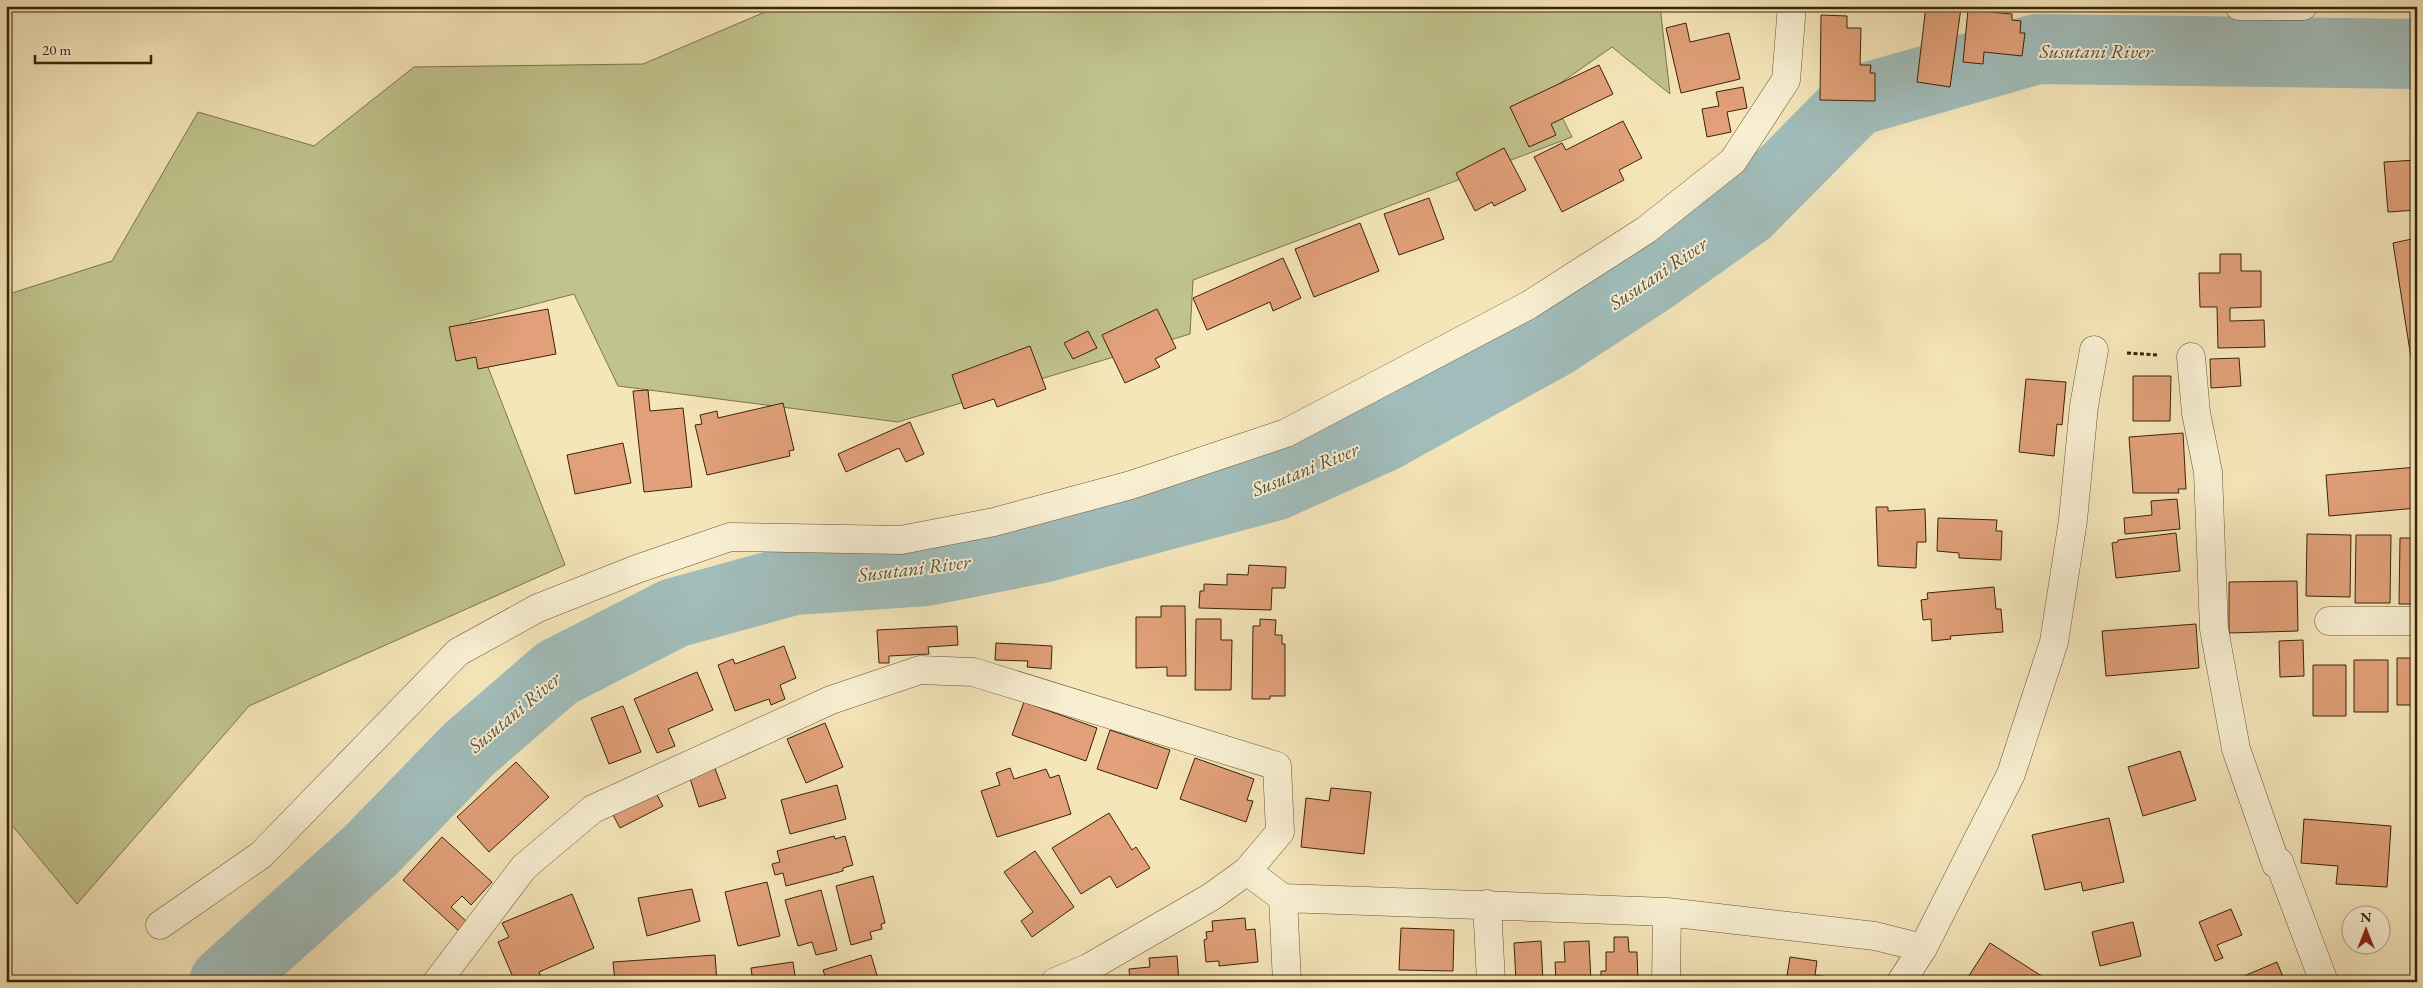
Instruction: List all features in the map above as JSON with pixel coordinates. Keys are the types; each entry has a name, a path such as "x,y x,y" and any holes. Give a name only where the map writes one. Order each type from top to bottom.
{"street":[{"path":"160,925 261,855 458,652 538,608 637,568 730,537 901,540 994,522 1130,485 1286,433 1529,306 1646,230 1734,161 1786,80 1792,6"},
{"path":"2239,6 2303,6"},
{"path":"1901,982 1924,948 2011,774 2054,642 2073,520 2084,406 2094,350"},
{"path":"2191,357 2196,413 2208,472 2214,630 2236,749 2276,864 2279,862 2324,982"},
{"path":"2330,621 2417,622"},
{"path":"437,982 524,867 593,809 831,700 920,670 973,672 1277,766 1280,832 1248,871 1211,897 1089,975 1054,982"},
{"path":"1248,871 1284,898 1667,912 1875,936 1924,948"},
{"path":"1284,898 1287,982"},
{"path":"1487,904 1490,982"},
{"path":"1666,982 1667,912"}],"path":[{"path":"2094,350 2191,357"}],"green space":[{"path":"779,6 1660,6 1670,94 1612,47 1549,91 1572,137 1193,280 1190,334 898,422 618,386 574,294 470,321 565,565 249,706 77,904 6,818 6,295 112,261 198,112 314,146 414,67 643,64"}],"building":[{"path":"1926,6 1961,8 1950,87 1917,82"},
{"path":"1968,10 2012,14 2012,20 2021,21 2020,33 2025,33 2022,56 1984,52 1983,64 1963,62"},
{"path":"1821,15 1847,16 1847,28 1861,28 1860,65 1871,65 1870,73 1875,73 1875,101 1820,100"},
{"path":"1686,23 1690,42 1729,33 1740,79 1681,93 1666,28"},
{"path":"1599,65 1613,94 1551,124 1556,135 1529,147 1510,107"},
{"path":"1743,87 1747,108 1727,112 1731,132 1707,137 1702,109 1719,106 1716,92"},
{"path":"1623,121 1642,158 1619,170 1624,180 1562,212 1534,157 1562,143 1566,150"},
{"path":"1504,148 1526,190 1494,206 1492,202 1475,211 1456,173"},
{"path":"2417,160 2417,210 2388,212 2384,162"},
{"path":"1429,198 1444,239 1399,255 1384,214"},
{"path":"1360,223 1379,271 1314,297 1295,249"},
{"path":"2412,239 2417,270 2417,377 2414,377 2393,243"},
{"path":"2220,254 2241,254 2241,271 2261,271 2261,307 2230,308 2230,321 2264,320 2265,347 2218,348 2217,307 2200,307 2199,273 2220,273"},
{"path":"1283,258 1301,298 1273,311 1270,302 1207,330 1193,298"},
{"path":"548,309 556,354 478,369 476,357 456,361 449,327"},
{"path":"1157,309 1176,348 1155,359 1160,367 1125,383 1102,335"},
{"path":"1088,331 1097,348 1073,359 1064,343"},
{"path":"1030,346 1046,389 997,407 994,399 964,409 952,375"},
{"path":"2239,358 2241,386 2211,388 2210,359"},
{"path":"2133,376 2171,376 2170,421 2133,421"},
{"path":"2026,379 2066,382 2062,425 2057,424 2054,456 2019,452"},
{"path":"648,390 650,411 683,408 692,487 644,492 633,391"},
{"path":"783,403 794,450 789,451 790,456 707,475 695,425 702,424 700,415 717,411 718,418"},
{"path":"910,422 924,454 906,462 899,448 846,472 838,454"},
{"path":"2183,433 2186,489 2178,489 2179,493 2133,493 2129,437"},
{"path":"623,443 631,483 575,494 567,455"},
{"path":"2417,467 2417,508 2329,516 2326,475"},
{"path":"2177,499 2180,529 2125,534 2124,518 2152,515 2151,501"},
{"path":"1876,507 1888,507 1888,511 1925,509 1926,542 1917,542 1916,568 1878,566"},
{"path":"1938,518 1997,520 1996,531 2002,531 2001,560 1959,558 1959,553 1937,551"},
{"path":"2176,533 2180,571 2116,578 2112,543 2118,542 2118,540"},
{"path":"2307,534 2351,535 2350,597 2306,596"},
{"path":"2356,535 2391,535 2390,603 2355,603"},
{"path":"2400,538 2417,538 2417,604 2399,604"},
{"path":"1249,565 1286,567 1285,588 1272,588 1271,610 1199,608 1200,591 1204,591 1204,584 1227,585 1227,574 1248,575"},
{"path":"2297,581 2298,631 2229,633 2229,582"},
{"path":"1994,587 1996,609 2001,609 2003,632 1950,636 1951,639 1932,641 1931,619 1923,620 1921,600 1928,599 1927,593"},
{"path":"1161,606 1185,606 1186,676 1167,676 1167,667 1136,668 1136,617 1161,617"},
{"path":"1196,619 1221,619 1221,640 1232,640 1231,690 1195,690"},
{"path":"1260,619 1276,620 1275,635 1282,635 1282,644 1285,644 1285,696 1270,696 1270,699 1252,699 1253,626 1260,626"},
{"path":"2196,624 2199,668 2106,676 2102,631"},
{"path":"957,626 958,645 928,647 929,654 889,656 889,663 879,663 877,630"},
{"path":"2303,640 2304,676 2280,677 2279,641"},
{"path":"996,643 1052,646 1051,669 1027,667 1028,661 995,660"},
{"path":"784,646 796,678 780,685 785,699 771,705 769,699 735,711 718,665 733,659 735,664"},
{"path":"2397,658 2417,658 2417,705 2397,705"},
{"path":"2354,660 2388,660 2388,712 2354,712"},
{"path":"2313,665 2346,665 2346,716 2313,716"},
{"path":"697,672 713,710 668,729 675,746 657,753 634,699"},
{"path":"1024,702 1097,728 1086,761 1012,735"},
{"path":"623,706 641,752 609,764 591,718"},
{"path":"825,723 843,767 806,783 787,739"},
{"path":"1110,730 1170,750 1157,789 1097,769"},
{"path":"2180,751 2196,800 2143,816 2128,767"},
{"path":"1195,758 1254,779 1247,800 1253,801 1246,822 1180,799"},
{"path":"516,762 549,797 489,852 457,817"},
{"path":"714,766 726,798 699,807 689,775"},
{"path":"1010,768 1014,779 1046,769 1050,778 1059,775 1071,814 997,837 981,791 1000,785 996,773"},
{"path":"837,785 846,819 790,834 781,800"},
{"path":"1331,788 1371,792 1364,854 1301,847 1306,798 1329,801"},
{"path":"656,793 663,806 620,828 613,815"},
{"path":"1109,813 1132,850 1136,847 1150,868 1117,888 1110,876 1081,894 1052,848"},
{"path":"2109,818 2124,882 2083,891 2081,882 2045,890 2032,835"},
{"path":"2304,819 2391,826 2387,887 2336,884 2338,866 2301,863"},
{"path":"834,836 835,839 845,836 853,865 843,868 843,871 786,886 783,873 775,875 772,864 780,862 777,851"},
{"path":"442,837 492,882 471,905 462,896 451,907 468,923 460,932 403,880"},
{"path":"1035,851 1074,907 1032,937 1021,921 1033,912 1004,872"},
{"path":"873,876 885,923 881,924 882,929 870,932 872,939 851,945 836,886"},
{"path":"767,882 780,936 738,946 725,892"},
{"path":"692,889 700,921 647,936 638,898"},
{"path":"821,890 837,950 816,955 812,942 798,946 785,900"},
{"path":"572,894 594,948 539,972 543,982 515,982 498,942 509,937 502,923"},
{"path":"2231,909 2242,935 2217,945 2223,958 2215,961 2199,922"},
{"path":"1245,918 1246,930 1255,929 1258,962 1219,966 1219,961 1206,962 1204,940 1207,939 1206,932 1213,931 1212,921"},
{"path":"2133,922 2141,956 2100,966 2092,932"},
{"path":"1401,928 1454,930 1453,971 1399,970"},
{"path":"1614,937 1628,937 1629,952 1637,952 1638,982 1601,982 1601,971 1606,971 1606,952 1614,952"},
{"path":"1541,941 1543,982 1516,982 1514,943"},
{"path":"1589,941 1591,982 1556,982 1555,962 1565,962 1564,942"},
{"path":"1990,943 2051,982 1965,982"},
{"path":"715,955 717,982 615,982 613,962"},
{"path":"871,955 879,982 827,982 823,970"},
{"path":"1177,956 1179,982 1130,982 1129,969 1150,967 1149,958"},
{"path":"1790,957 1817,961 1815,975 1829,977 1828,982 1786,982"},
{"path":"793,962 796,982 753,982 751,968"},
{"path":"2277,962 2285,982 2230,982"},
{"path":"606,976 607,982 574,982 574,978"}],"waterway":[{"name":"Susutani River","path":"224,982 370,851 469,749 557,673 674,613 794,580 926,571 1042,548 1274,486 1383,437 1555,342 1650,280 1746,212 1856,101 2037,49 2417,54"}]}
